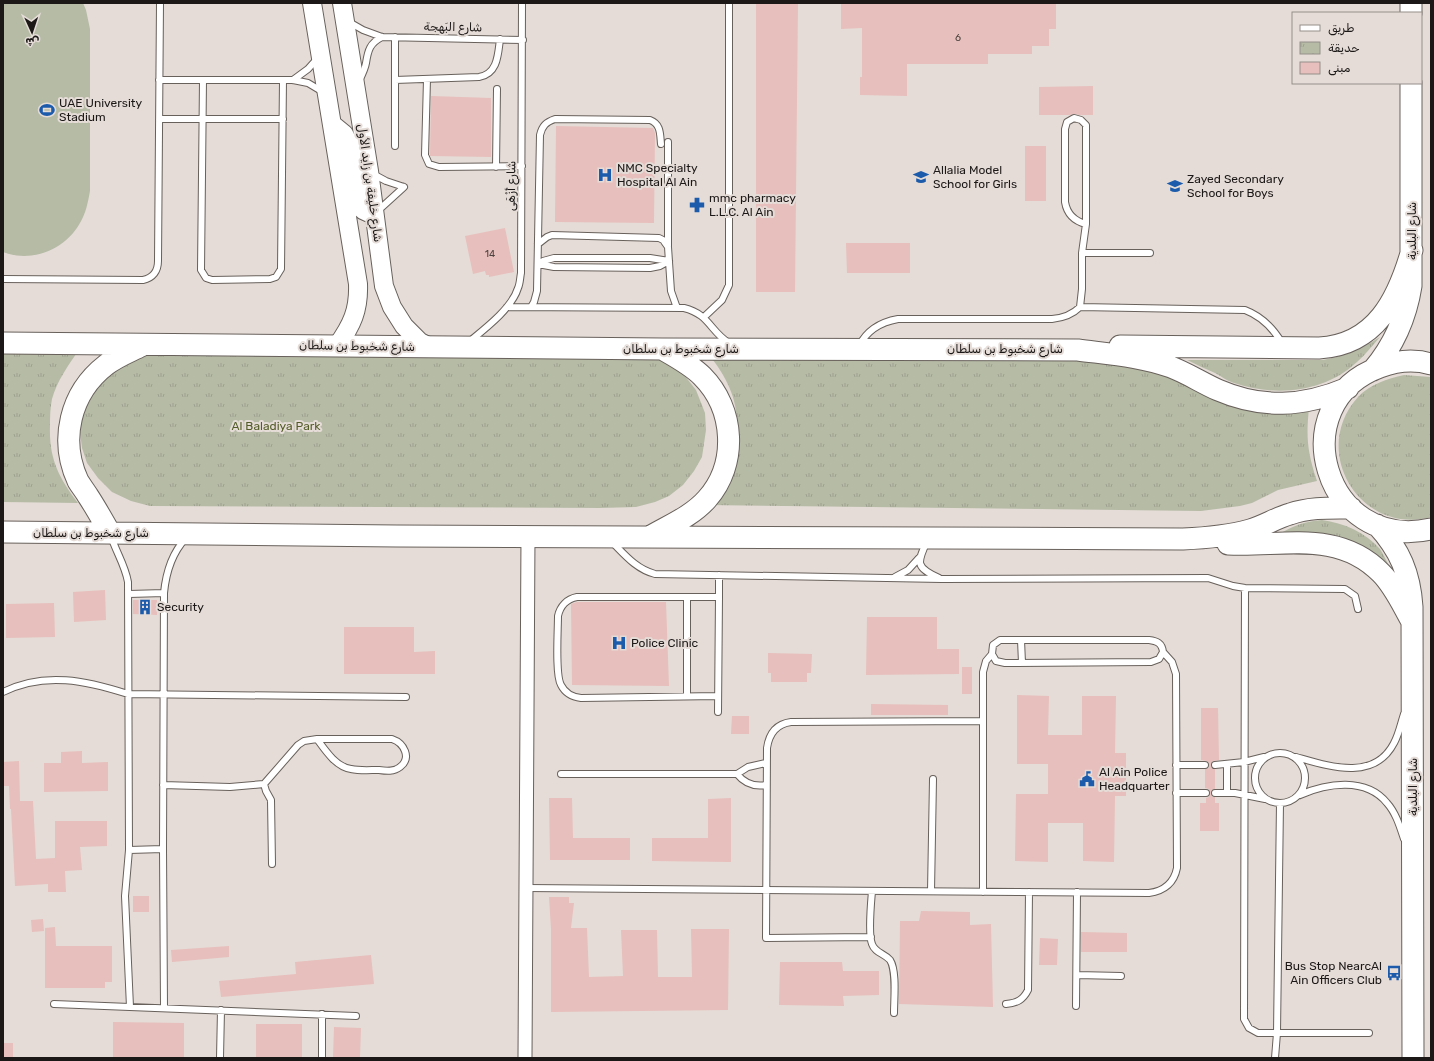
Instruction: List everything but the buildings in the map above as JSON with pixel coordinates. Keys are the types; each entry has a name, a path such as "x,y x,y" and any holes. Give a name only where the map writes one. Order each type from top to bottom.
{"main road":[{"path":"312,3 358,289 358,303 353,321 337,346"},
{"name":"شارع خليفة بن زايد الأول","path":"344,11 369,171 384,286 387,297 397,317 420,342 430,347"},
{"name":"شارع البلدية","path":"1373,370 1392,345 1404,316 1411,286 1411,84"},
{"path":"332,124 344,134 348,143 360,206 367,212 374,212"},
{"path":"1078,350 1132,346 1284,348 1333,347 1347,344 1363,335 1377,322 1391,303 1403,277 1412,250"},
{"name":"شارع شخبوط بن سلطان","path":"3,343 662,349 1078,350 1133,357 1158,363 1218,390 1235,396 1265,403 1293,403 1307,401 1348,388"},
{"path":"110,533 79,482 73,468 68,441 69,428 76,403 89,381 108,363 143,344"},
{"path":"650,536 686,516 707,499 723,472 729,445 729,431 726,417 721,402 713,388 690,366 662,349"},
{"path":"1431,364 1408,361 1390,363 1359,378 1338,400 1329,420 1324,442 1328,471 1333,485 1341,497 1363,518 1377,526 1392,530 1406,532 1431,529"},
{"name":"شارع شخبوط بن سلطان","path":"3,532 1183,539 1237,533 1264,525 1301,510 1315,508 1351,508"},
{"name":"شارع البلدية","path":"1377,526 1393,544 1409,579 1411,593 1413,688 1413,1058"},
{"path":"1183,539 1233,544 1309,542 1341,548 1356,554 1381,574 1392,586 1412,622"}],"street":[{"path":"525,1058 528,536"}],"lane":[{"path":"3,279 143,280 148,279 155,274 158,266 160,3"},
{"name":"شارع أَزْهَى","path":"463,347 507,308 519,288 521,273 522,3"},
{"path":"704,317 722,300 728,285 729,3"},
{"name":"شارع البَهجة","path":"344,11 363,30 382,37 523,40"},
{"path":"355,87 363,74 370,46 373,42 382,37"},
{"path":"395,37 395,146"},
{"path":"395,80 480,77 486,75 492,70 496,63 500,39"},
{"path":"293,80 308,69 320,55"},
{"path":"427,79 426,155 429,164 439,167 522,166"},
{"path":"159,80 293,80 316,86 328,96"},
{"path":"203,80 201,270 206,278 212,280 270,279 276,277 280,272 282,266 283,80"},
{"path":"496,166 497,89"},
{"path":"858,349 866,336 877,326 898,319 1052,319 1074,313 1080,307 1082,289 1082,253 1086,224 1086,129 1084,122 1074,118 1067,122 1065,129 1065,202 1071,216 1086,224"},
{"path":"159,120 283,119"},
{"path":"531,307 537,291 540,135 541,130 546,123 555,119 650,120 658,126 661,144"},
{"path":"668,142 668,261 671,290 677,308"},
{"path":"369,171 386,181 404,188 374,212"},
{"path":"538,244 552,235 659,238 663,240 668,247"},
{"path":"1082,253 1150,253"},
{"path":"538,264 554,258 650,258 668,261"},
{"path":"538,264 554,267 650,268 660,266 668,261"},
{"path":"1080,307 1239,310 1251,312 1262,319 1275,333 1284,348"},
{"path":"507,308 677,308 692,310 704,317 725,341 739,349"},
{"path":"110,533 114,546 126,571 129,594 129,850 125,896 130,1007"},
{"path":"164,1008 164,593 169,564 178,548 190,534"},
{"path":"606,536 634,564 648,572 663,574 942,579 1208,578 1233,586 1245,588 1341,588 1349,591 1355,596 1358,609"},
{"path":"894,578 908,570 919,558 928,538"},
{"path":"919,558 924,570 942,579"},
{"path":"718,712 719,575"},
{"path":"1245,588 1244,1019 1246,1024 1253,1031 1258,1033 1369,1033"},
{"path":"129,594 164,593"},
{"path":"718,696 581,698 570,695 561,686 558,675 558,616 561,607 568,600 577,597 720,597"},
{"path":"687,597 687,696"},
{"path":"526,888 1149,893 1161,890 1171,883 1177,868 1176,674 1172,662 1163,652 1161,644 1149,640 1000,640 996,642 992,649 993,658 1000,663 1152,662 1159,659 1163,652"},
{"path":"1022,640 1022,663"},
{"path":"983,892 983,672 986,661 992,654"},
{"path":"3,692 17,686 32,683 67,680 97,684 128,694 406,697"},
{"path":"1296,758 1342,768 1366,767 1380,760 1394,743 1413,688"},
{"path":"871,937 766,938 766,748 770,736 778,726 784,723 983,721"},
{"path":"163,785 230,787 264,784 298,745 304,741 317,739 392,739 400,742 403,746 406,759 403,764 395,770 351,769 338,764 317,739"},
{"path":"1214,765 1244,762 1282,752 1289,754 1301,762 1306,776 1303,790 1298,796 1293,800 1280,803 1244,794 1215,792"},
{"path":"1267,800 1261,795 1257,788 1255,774 1262,760 1268,755"},
{"path":"562,774 737,774 748,767 766,763"},
{"path":"1227,764 1227,792"},
{"path":"1176,765 1205,765"},
{"path":"737,774 750,784 761,786 766,785"},
{"path":"932,891 933,779"},
{"path":"264,784 271,800 272,864"},
{"path":"1298,796 1319,788 1340,785 1359,786 1376,792 1392,810 1413,861"},
{"path":"1176,792 1206,793"},
{"path":"1275,1058 1278,1033 1280,803"},
{"path":"129,850 163,849"},
{"path":"872,891 871,942 875,950 887,957 892,965 894,974 894,1012"},
{"path":"1006,1004 1012,1004 1022,999 1028,990 1029,892"},
{"path":"1076,1006 1077,892"},
{"path":"1076,975 1121,976"},
{"path":"54,1004 356,1016"},
{"path":"220,1010 220,1058"},
{"path":"322,1014 322,1058"}],"green space":[{"name":"UAE University Stadium","path":"3,3 83,3 90,29 90,191 88,203 80,223 66,240 46,252 36,255 14,255 3,252"},
{"path":"1380,337 1360,359 1344,372 1330,380 1314,386 1282,391 1266,390 1231,382 1187,360 1323,360 1353,352"},
{"path":"3,350 78,351 63,374 54,392 50,417 50,438 56,468 65,485 78,503 3,502"},
{"name":"Al Baladiya Park","path":"607,350 666,360 681,371 696,390 705,413 706,430 702,457 694,471 683,485 669,496 655,502 636,507 150,506 131,501 112,492 98,478 87,463 82,448 79,425 80,406 127,353"},
{"path":"707,353 1106,353 1209,387 1310,399 1308,441 1317,481 1278,490 1252,503 1201,511 706,505 735,434 737,418 733,397 725,378"},
{"path":"1404,375 1431,377 1431,517 1405,520 1383,514 1364,502 1350,484 1341,464 1339,441 1344,418 1358,397 1373,385"},
{"path":"1322,520 1338,523 1361,533 1380,549 1391,569 1278,535 1299,524"}],"place":[{"name":"UAE University Stadium","path":"47,110"},
{"name":"NMC Specialty Hospital Al Ain","path":"605,175"},
{"name":"Allalia Model School for Girls","path":"921,177"},
{"name":"Zayed Secondary School for Boys","path":"1175,186"},
{"name":"mmc pharmacy L.L.C. Al Ain","path":"697,205"},
{"name":"Security","path":"145,607"},
{"name":"Police Clinic","path":"619,643"},
{"name":"Al Ain Police Headquarter","path":"1087,779"},
{"name":"Bus Stop NearcAl Ain Officers Club","path":"1394,973"}]}
